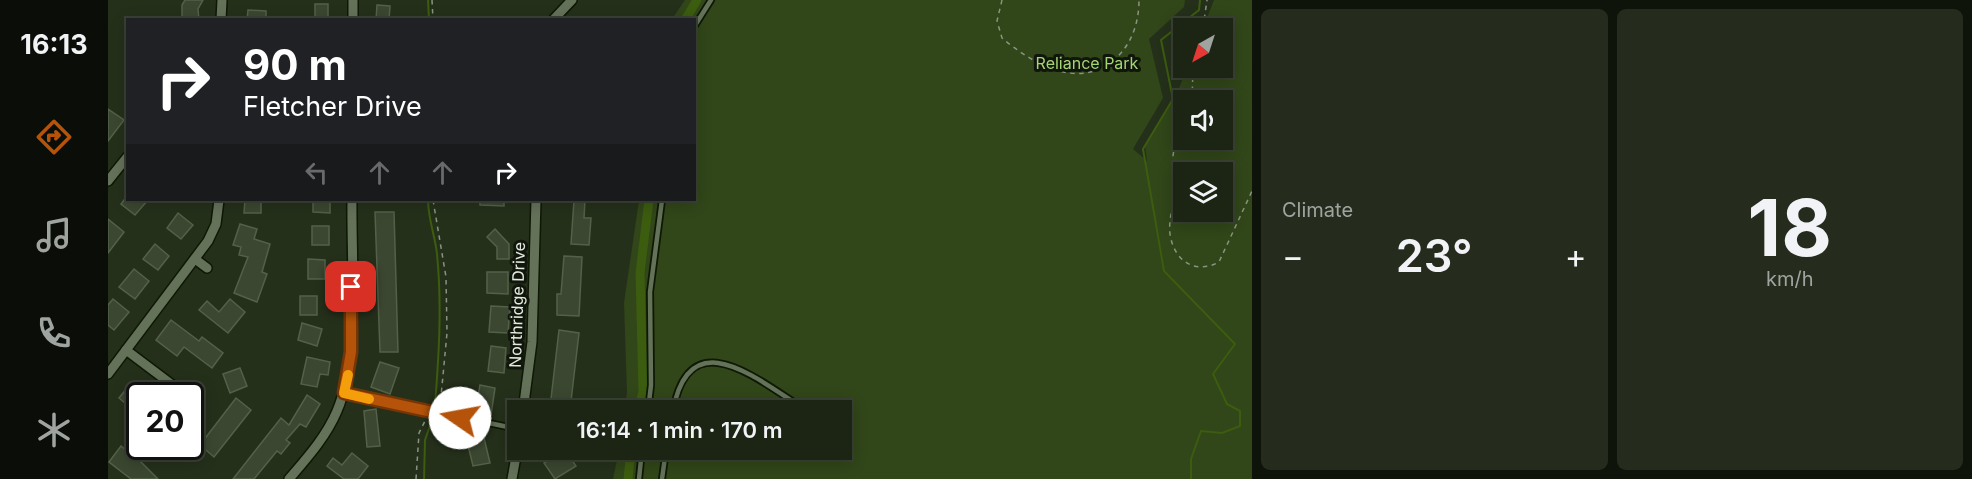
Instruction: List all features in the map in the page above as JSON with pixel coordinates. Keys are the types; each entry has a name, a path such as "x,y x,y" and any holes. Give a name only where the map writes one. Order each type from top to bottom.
{"street":[{"path":"221,18 222,0"},
{"path":"353,0 353,18"},
{"path":"556,18 572,0"},
{"path":"108,181 126,158"},
{"path":"108,374 213,232 219,201"},
{"path":"289,479 320,441 344,393 351,352 352,201"},
{"name":"Northridge Drive","path":"524,400 532,342 536,201"},
{"path":"195,258 207,268"},
{"path":"126,350 169,382"},
{"path":"512,479 515,460"}],"lane":[{"path":"696,24 711,0"},
{"path":"649,400 650,292 662,201"},
{"path":"675,400 688,372 708,363 724,362 742,369 791,400"},
{"path":"344,393 426,414 441,411 507,426"},
{"path":"639,479 641,460"},
{"path":"662,479 665,460"}],"path":[{"path":"432,0 433,18"},
{"path":"1002,0 997,21 1002,38 1049,67 1083,75 1103,68 1127,46 1139,15 1139,0"},
{"path":"1204,18 1207,0"},
{"path":"1173,150 1173,162 1178,181 1170,235 1178,255 1187,265 1208,268 1219,262 1252,191"},
{"path":"433,201 446,277 447,333 441,411"},
{"path":"416,479 419,433 426,414"}],"green space":[{"name":"Reliance Park","path":"685,0 1185,0 1184,7 1149,39 1163,98 1133,149 1147,161 1145,146 1173,101 1173,150 1233,150 1233,90 1178,90 1183,78 1233,78 1233,18 1207,18 1214,0 1252,0 1252,479 613,479 617,460 852,460 852,400 626,400 624,303 639,201 696,201 696,18 673,18"}],"building":[{"path":"185,0 203,0 198,9 199,18 182,18 182,5"},
{"path":"315,4 328,4 328,18 315,18"},
{"path":"377,5 390,6 389,18 376,18"},
{"path":"248,10 266,11 266,18 247,18"},
{"path":"108,109 124,120 108,141"},
{"path":"124,200 147,201 135,215 121,204"},
{"path":"245,201 261,201 261,213 244,213"},
{"path":"313,201 330,201 330,213 313,212"},
{"path":"480,201 504,201 504,206 480,205"},
{"path":"574,201 585,201 584,218 591,218 589,245 571,244"},
{"path":"375,212 394,212 398,352 380,352"},
{"path":"178,213 193,225 181,239 167,228"},
{"path":"108,219 124,232 108,253"},
{"path":"240,224 257,229 254,239 270,244 262,272 267,274 257,302 234,293 248,257 239,255 241,247 233,245"},
{"path":"312,226 329,226 329,245 312,245"},
{"path":"495,229 509,244 509,259 497,259 497,247 487,237"},
{"path":"155,244 169,256 158,270 143,259"},
{"path":"564,256 582,257 579,316 557,315 557,294 561,294"},
{"path":"308,259 325,260 325,279 308,279"},
{"path":"134,269 149,281 135,299 119,287"},
{"path":"487,272 508,272 508,294 487,293"},
{"path":"300,296 317,296 317,315 300,315"},
{"path":"113,299 129,312 114,330 108,325 108,305"},
{"path":"230,299 245,312 228,333 199,310 207,301 219,312"},
{"path":"491,306 510,307 508,333 489,332"},
{"path":"171,320 199,341 202,337 223,353 212,368 184,347 177,356 156,340"},
{"path":"302,323 322,329 317,346 298,340"},
{"path":"559,330 579,333 571,400 551,399"},
{"path":"491,346 506,348 504,373 488,371"},
{"path":"307,357 330,362 328,375 320,374 317,387 301,384"},
{"path":"380,362 399,368 390,394 371,387"},
{"path":"240,368 247,386 230,393 223,374"},
{"path":"480,385 495,388 491,415 475,412"},
{"path":"126,389 126,404 119,398"},
{"path":"307,395 320,404 306,427 300,424 286,440 290,443 281,454 277,451 254,479 233,479 281,418 289,425"},
{"path":"236,398 251,410 214,457 204,448 204,440"},
{"path":"376,409 380,446 367,447 364,411"},
{"path":"484,438 490,463 473,466 467,441"},
{"path":"121,446 126,450 126,460 138,460 158,479 131,479 109,462"},
{"path":"352,453 368,466 358,479 344,479 327,466 333,458 342,465"},
{"path":"549,460 572,460 576,466 555,479 544,463"}],"waterway":[{"path":"428,0 429,18"},
{"path":"686,18 697,0"},
{"path":"1191,479 1191,459 1201,431 1222,433 1240,426 1240,411 1227,404 1213,374 1235,344 1164,271 1143,149 1173,99 1161,40 1199,10 1200,0"},
{"path":"428,201 437,254 440,311 435,405"},
{"path":"641,400 643,392 640,273 649,201"},
{"path":"424,479 425,440 432,420"},
{"path":"628,479 630,460"}],"slow traffic":[{"path":"348,375 344,393 369,399"}],"route":[{"path":"351,287 351,352 348,381 344,393 460,418"}]}
